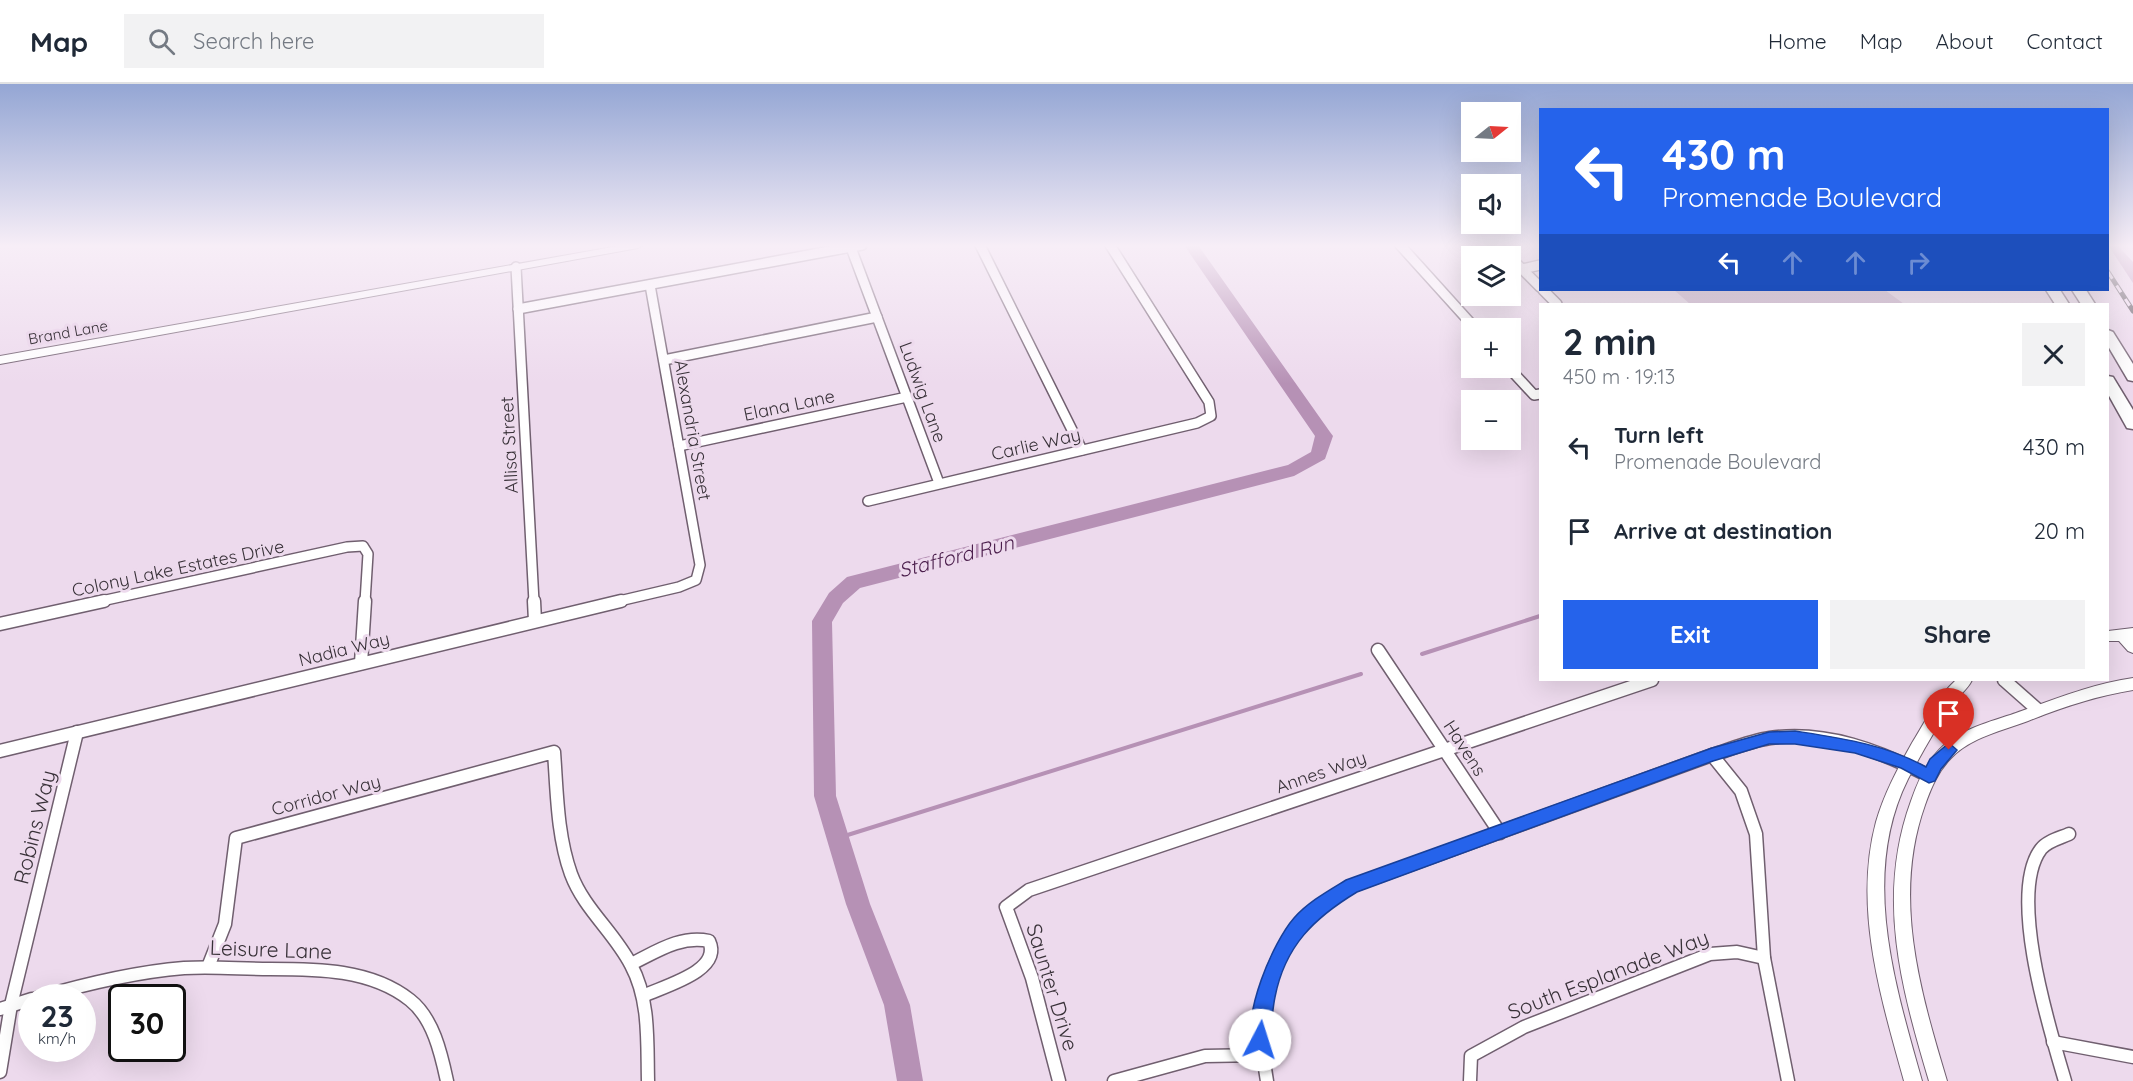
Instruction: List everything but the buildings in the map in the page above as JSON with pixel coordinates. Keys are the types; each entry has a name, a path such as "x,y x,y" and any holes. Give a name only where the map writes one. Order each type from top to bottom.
{"highway":[{"path":"2109,337 2133,376"},
{"path":"2109,383 2133,424"}],"street":[{"name":"Brand Lane","path":"0,360 380,292"},
{"name":"Allisa Street","path":"517,292 536,621"},
{"path":"518,309 614,292"},
{"name":"Alexandria Street","path":"651,292 700,565 696,580"},
{"name":"Ludwig Lane","path":"868,292 939,483"},
{"path":"1004,292 1082,450"},
{"name":"Carlie Way","path":"868,501 1197,423 1211,416 1209,402 1140,292"},
{"path":"1442,292 1466,318"},
{"path":"1545,292 1556,303"},
{"path":"664,360 877,317"},
{"path":"1518,378 1534,395 1539,394"},
{"name":"Elana Lane","path":"679,446 907,397"},
{"name":"Colony Lake Estates Drive","path":"0,624 347,547 363,546 368,554 361,663"},
{"name":"Nadia Way","path":"0,751 679,587 696,580"},
{"path":"2109,636 2128,635 2133,647"},
{"name":"Havens","path":"1378,650 1500,833"},
{"name":"Annes Way","path":"1006,907 1029,890 1649,681"},
{"path":"1913,1081 1886,985 1875,908 1878,849 1894,790 1906,764 1964,681"},
{"path":"2005,681 2038,710"},
{"path":"1938,1081 1915,998 1901,914 1901,875 1906,841 1917,803 1929,776 1949,750 1967,739 2038,710 2088,693 2133,684"},
{"name":"Robins Way","path":"0,1072 5,1007 77,732"},
{"path":"1267,1081 1261,1055 1260,1026 1267,991 1281,953 1300,924 1323,903 1352,886 1712,755 1769,738 1795,737 1855,746 1906,764 1929,776"},
{"name":"Corridor Way","path":"208,967 225,924 236,838 555,752 564,845 571,874 589,911 631,964"},
{"path":"1712,755 1741,791 1756,834 1764,958 1788,1081"},
{"path":"2065,1081 2053,1042 2033,957 2029,876 2041,849 2069,834"},
{"name":"Saunter Drive","path":"1006,907 1032,978 1059,1081"},
{"path":"643,996 704,968 711,959 713,950 709,941 699,937 691,939 631,964 643,996 648,1081"},
{"name":"South Esplanade Way","path":"1470,1081 1472,1056 1524,1027 1710,954 1727,951 1746,952 1764,958"},
{"name":"Leisure Lane","path":"92,984 123,976 208,967 322,970 356,975 388,987 411,1000 428,1025 441,1052 447,1081"},
{"path":"2053,1042 2133,1057"},
{"path":"1114,1081 1205,1056 1261,1055"}],"shaded area":[{"path":"1676,292 1887,292 1903,303 1689,303"}],"waterway":[{"name":"Stafford Run","path":"910,1081 897,1005 858,904 825,796 822,621 836,598 854,582 1294,470 1319,455 1324,436 1223,292"},
{"path":"1422,654 1539,616"},
{"path":"838,838 1361,674"}],"railway":[{"path":"2121,292 2133,311"}],"route":[{"path":"1260,1040 1260,1026 1267,991 1281,953 1300,924 1323,903 1352,886 1712,755 1769,738 1795,737 1855,746 1879,753 1929,776 1949,750"}]}
